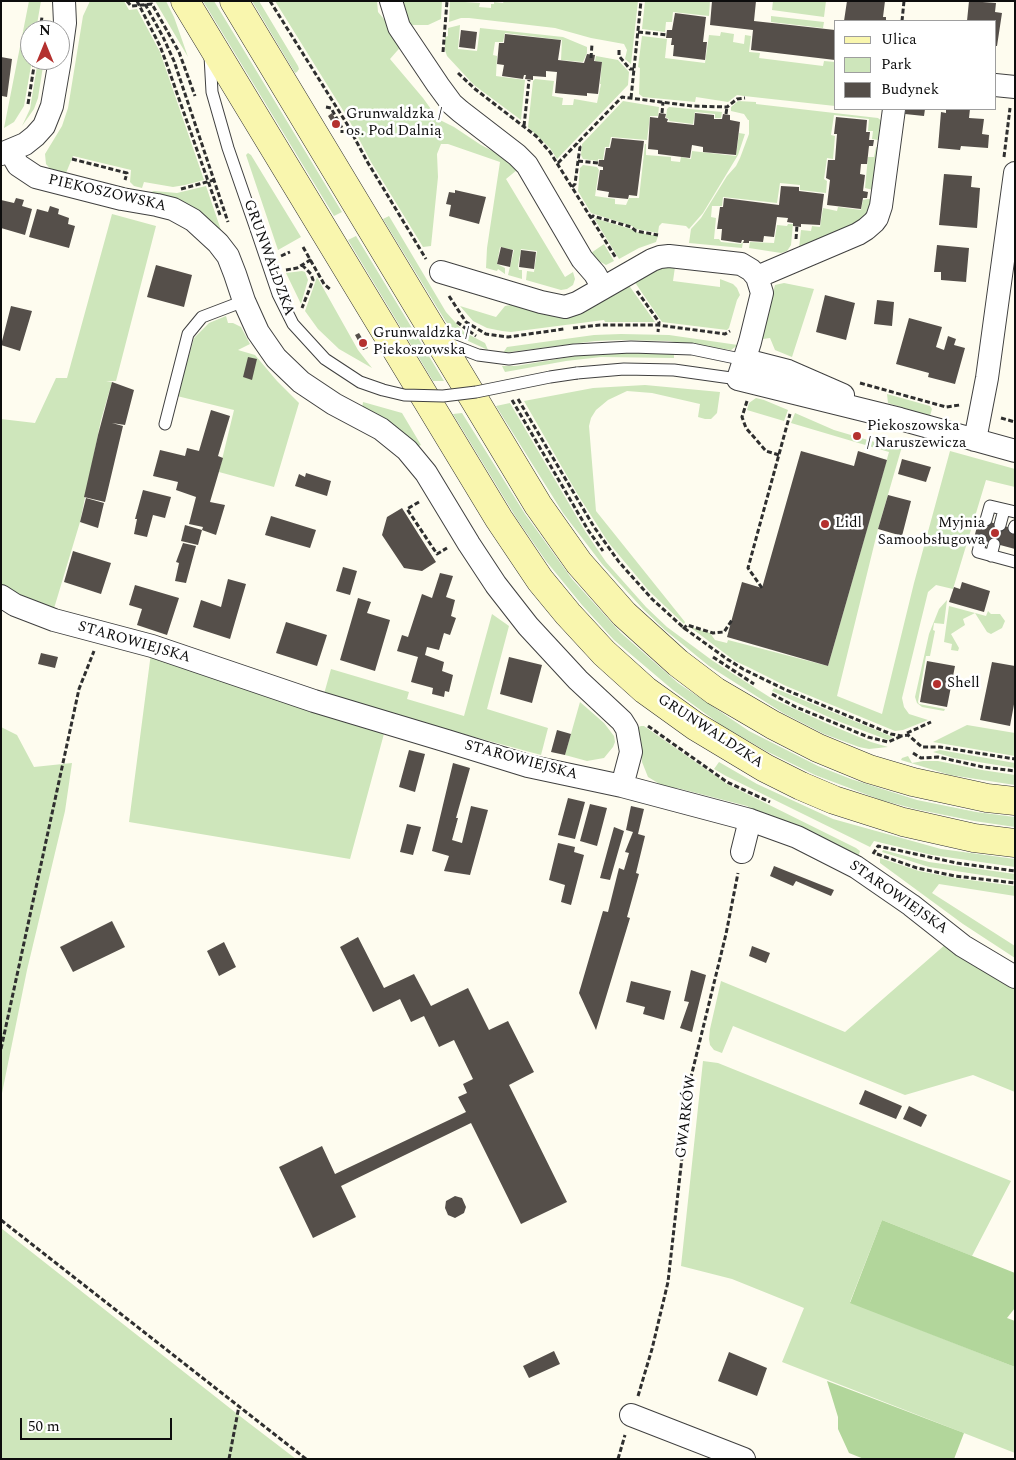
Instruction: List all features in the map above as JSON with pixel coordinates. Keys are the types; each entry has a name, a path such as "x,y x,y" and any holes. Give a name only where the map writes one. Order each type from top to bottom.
{"main road":[{"name":"GRUNWALDZKA","path":"185,1 504,527 552,595 604,653 645,690 695,726 765,768 801,786 856,808 903,822 974,838 1015,843"},
{"path":"234,1 518,473 568,549 624,614 678,663 715,691 793,736 835,756 913,782 987,798 1015,801"}],"street":[{"name":"PIEKOSZOWSKA","path":"65,12 79,1"},
{"path":"391,1 399,26 452,104 527,165 582,259 595,274 603,288"},
{"name":"PIEKOSZOWSKA","path":"58,70 52,106 44,126 32,140 6,153 18,165 36,177 122,200 172,209 193,220 218,243 228,256 244,301 258,332 276,358 301,382 353,415 381,429 407,450 426,473 480,560 528,626 578,680 622,721 627,730 631,752 622,786"},
{"path":"757,277 862,232 877,218 881,206 894,110"},
{"path":"975,440 987,378 1011,226 1009,169"},
{"path":"438,276 565,307 577,303 652,260 668,256 741,264 751,270 757,277 762,289 762,297 742,370 788,371 900,419 1015,451"},
{"name":"STAROWIEJSKA","path":"1,596 35,614 152,646 314,701 528,766 622,786 750,820 797,837 856,867 963,946 1015,977"},
{"path":"742,852 750,820"},
{"path":"632,1415 744,1459"}],"lane":[{"name":"GRUNWALDZKA","path":"209,42 212,92 228,148 278,294 293,324 325,360 360,382 383,390 404,394 444,396 476,392 577,373 624,369 742,370"},
{"path":"165,424 188,334 202,317 244,301"},
{"path":"436,338 478,355 509,360 574,350 632,346 692,349 742,370"},
{"path":"986,520 990,506 1009,511 1000,524"},
{"path":"981,540 978,552 1010,561 1008,548"},
{"path":"991,556 994,544"}],"path":[{"path":"127,1 131,6 138,3 152,4 179,52 197,102"},
{"path":"270,1 347,124 368,163 466,322 486,334 502,337 600,325 658,325 695,328 725,334 732,328"},
{"path":"445,58 442,45 447,1"},
{"path":"631,98 641,1"},
{"path":"902,20 904,1"},
{"path":"138,3 160,46 221,217"},
{"path":"145,4 164,37 174,61 214,180"},
{"path":"638,32 667,35"},
{"path":"590,58 592,44"},
{"path":"619,50 619,56 630,69 634,69"},
{"path":"454,69 475,89 536,136 558,163 618,263 622,261 632,283 659,322 658,332"},
{"path":"26,110 33,70"},
{"path":"524,126 529,80"},
{"path":"1008,86 1009,169"},
{"path":"558,163 622,97 692,106 727,107"},
{"path":"726,114 727,107 736,99 745,98"},
{"path":"662,113 663,102"},
{"path":"572,187 575,184 580,147 577,144"},
{"path":"578,161 599,163"},
{"path":"590,218 593,216 631,227 636,231 664,238"},
{"path":"302,265 315,257"},
{"path":"857,382 946,407 967,405"},
{"path":"508,394 583,522 603,552"},
{"path":"518,399 594,527 614,556 652,599 684,628 743,669 784,689 891,734 902,736 908,734 922,748 940,747 1015,759"},
{"path":"744,410 742,417 746,428 766,451 778,455"},
{"path":"762,588 748,568 791,410"},
{"path":"680,634 687,625 713,633 724,632 732,620"},
{"path":"1,1049 80,689 100,633"},
{"path":"708,654 758,686"},
{"path":"766,691 796,707 859,734 884,742 896,741 902,736 931,722"},
{"path":"913,753 921,758 938,757 1015,772"},
{"path":"870,860 878,846 957,863 1015,871"},
{"name":"GWARKÓW","path":"632,1415 652,1349 668,1282 691,1077 726,934 742,852"},
{"path":"1,1220 306,1459"},
{"path":"229,1459 239,1406"}],"green space":[{"path":"29,1 41,1 38,20 25,20"},
{"path":"90,1 124,1 129,10 137,9 160,52 204,180 173,187 144,182 142,188 134,186 130,182 131,170 73,156 66,173 53,172 46,164 45,154 62,126 68,108 83,16"},
{"path":"155,1 166,1 174,17 188,57"},
{"path":"203,1 214,1 342,212 334,216"},
{"path":"252,1 259,1 298,66 297,72 295,73"},
{"path":"275,1 377,1 378,12 404,43 390,59 438,119 504,157 517,170 506,179 565,277 573,272 575,279 573,285 561,290 526,280 527,271 534,272 537,251 521,249 518,266 519,270 522,270 522,279 508,275 514,250 500,247 497,264 505,268 505,274 498,269 497,271 486,268 487,248 500,162 448,144 441,144 437,154 438,177 431,246 423,247 371,162 349,120"},
{"path":"398,1 442,1 441,19 428,25 412,25 407,23"},
{"path":"450,1 480,3 479,7 491,8 491,4 494,4 494,2 503,3 504,1 638,1 631,64 625,59 627,50 624,44 591,38 555,28 469,18 461,18 449,22"},
{"path":"645,1 710,1 709,16 673,12 672,22 666,22 665,32 642,29"},
{"path":"773,1 826,1 824,17 772,10"},
{"path":"771,16 824,22 823,28 771,22"},
{"path":"460,25 458,49 477,51 480,28 563,37 587,47 587,53 583,62 561,60 562,40 505,33 503,42 495,42 493,55 497,56 496,76 525,80 521,120 474,85 447,56 445,37 448,36 448,28"},
{"path":"721,32 734,34 733,42 744,44 745,35 751,36 749,52 760,53 759,58 823,66 824,61 834,62 834,106 737,95 728,102 696,97 695,102 643,97 639,94 640,68 638,67 642,36 667,39 665,58 705,63 709,35 720,36"},
{"path":"20,47 20,70 30,70 24,106 14,122 4,128"},
{"path":"596,56 618,60 629,72 628,85 557,159 550,148 528,127 533,81 535,79 554,81 552,96 563,98 562,105 573,105 574,99 597,103 601,84 602,62 595,61"},
{"path":"36,70 42,70 38,98 34,109 22,126 30,109"},
{"path":"623,101 659,107 658,116 650,116 647,140 611,137 609,147 605,147 603,160 583,159 581,155 582,144"},
{"path":"738,101 878,118 884,123 884,141 872,139 873,131 868,131 869,119 834,115 831,135 835,136 833,159 827,158 824,179 827,181 826,193 800,190 800,185 780,183 777,203 723,197 722,206 712,206 711,217 716,218 714,239 719,239 721,242 741,244 743,242 742,248 689,243 691,229 701,218 727,176 736,166 749,134 749,120 744,114 731,111 731,107"},
{"path":"669,107 722,112 721,118 715,118 715,114 695,112 693,124 669,121 666,118"},
{"path":"739,133 745,134 738,155 703,213 689,229 686,226 662,223 659,226 658,233 636,229 591,213 578,191 580,168 583,165 597,167 599,170 595,196 615,199 615,204 626,205 629,198 639,198 645,144 646,155 671,157 671,161 680,162 681,157 691,159 692,151 736,156"},
{"path":"876,147 879,148 877,191 865,188 868,157 874,157"},
{"path":"248,153 301,237 278,250 246,155"},
{"path":"206,186 223,236 148,193 154,191 177,193"},
{"path":"874,199 861,223 799,248 801,230 811,231 812,226 820,227 823,208 837,211 838,207 861,210 863,200"},
{"path":"112,214 156,226 116,381 106,381 112,382 101,420 80,522 49,625 1,603 1,419 35,423 56,378 67,378"},
{"path":"389,216 446,312 464,332 485,343 488,350 466,340 446,322 383,219"},
{"path":"594,218 631,229 635,232 658,236 656,242 639,248 619,259"},
{"path":"788,224 793,224 791,245 787,251 781,253 749,248 750,242 774,243 777,225 787,226"},
{"path":"356,236 444,381 433,381 348,240"},
{"path":"604,244 614,261 606,265 597,260 591,253"},
{"path":"675,267 673,281 720,287 720,279 733,284 737,288 740,295 727,330 662,322 634,281 658,268"},
{"path":"305,272 308,280 301,304 286,273"},
{"path":"317,277 358,350 372,368 339,349 318,329 305,311"},
{"path":"784,283 814,289 792,357 775,350 770,338 763,339 762,330 775,285"},
{"path":"628,284 655,322 605,322 604,320 511,332 487,328 473,321 460,306 496,317 505,306 516,304 554,315"},
{"path":"226,316 228,323 241,327 250,344 238,350 255,355 299,403 274,487 219,472 234,410 177,396 194,338 209,323"},
{"path":"594,335 669,335 738,345 731,350 668,341 621,340 595,341 503,353 507,347"},
{"path":"621,352 674,354 674,358 601,357 505,372 502,366 516,366 582,355"},
{"path":"645,385 720,392 717,413 711,419 705,419 698,417 700,404 652,393 627,391 608,400 596,410 589,426 596,511 685,622 684,624 649,591 608,542 578,495 524,401 593,388"},
{"path":"887,394 930,406 932,409 930,416 888,403"},
{"path":"756,398 788,410 784,421 747,410 749,403"},
{"path":"363,402 402,413 421,445 416,447 362,409"},
{"path":"510,403 585,531 606,562 646,607 667,627 713,661 771,698 828,724 888,747 869,749 859,747 824,734 783,713 709,666 665,630 602,564 563,513 496,406"},
{"path":"462,413 525,514 572,579 621,633 678,683 749,731 818,766 851,779 917,800 976,812 1015,817 1015,827 915,809 881,800 815,775 766,751 721,725 673,690 614,640 546,561 517,519 453,414"},
{"path":"795,413 834,430 878,443 903,443 878,529 837,696 882,714 914,583 950,451 1015,469 1015,487 986,480 953,589 936,585 928,592 902,698 904,707 909,714 928,720 903,730 895,731 786,686 735,661 690,627 710,633 715,640 727,643 728,640 828,666 889,452 791,423"},
{"path":"947,600 944,624 934,623 933,630 935,631 930,656 926,656 918,702 919,704 945,709 944,711 922,707 917,703 915,697 929,634 939,609"},
{"path":"949,606 975,613 963,619 965,625 951,634 959,648 958,651 951,650 952,644 944,642"},
{"path":"988,611 991,614 1000,614 1005,621 1002,628 991,634 987,632 975,613 986,616"},
{"path":"492,614 509,626 487,709 548,728 541,755 393,715 324,694 331,669 409,692 407,699 464,716"},
{"path":"151,653 385,730 350,859 129,822"},
{"path":"774,688 893,737 888,740 835,720 772,691"},
{"path":"580,702 604,723 614,736 615,742 613,747 604,758 587,761 565,755"},
{"path":"967,725 1015,733 1015,756 933,742"},
{"path":"644,726 727,784 856,848 860,851 858,858 759,814 747,806 677,788 667,788 648,777 642,762 642,750 636,728"},
{"path":"1,727 17,735 34,767 72,763 65,811 27,970 1,1098"},
{"path":"940,750 1015,763 1015,768 954,758 933,752"},
{"path":"908,756 912,763 938,761 1015,775 1015,785 950,775 901,760"},
{"path":"719,762 757,784 833,819 941,849 1015,859 1015,867 932,855 874,841 870,847 726,776 714,769"},
{"path":"883,850 929,862 1015,874 1015,880 929,867 882,852"},
{"path":"880,858 919,871 1015,886 1015,896 939,884 932,893 1015,946 1015,958 963,924 880,863"},
{"path":"946,944 1015,987 1015,1092 973,1075 905,1095 733,1026 722,1053 714,1050 710,1045 710,1029 721,981 845,1032"},
{"path":"703,1061 718,1063 1011,1181 972,1256 882,1220 850,1302 1015,1367 1015,1453 782,1362 804,1308 732,1279 681,1266"},
{"path":"882,1220 1015,1273 1015,1308 1007,1318 1015,1321 1015,1367 850,1303"},
{"path":"1,1228 245,1420 296,1459 1,1459"},
{"path":"827,1381 964,1433 954,1459 864,1459 849,1453 838,1429 838,1417"}],"building":[{"path":"712,1 756,1 754,21 834,30 834,60 751,50 753,30 710,25"},
{"path":"847,1 885,1 883,17 886,17 886,20 844,20"},
{"path":"969,1 996,3 995,12 1002,13 997,46 996,20 967,20"},
{"path":"675,13 706,17 703,42 707,42 705,60 673,56 674,45 671,45 672,38 666,38 667,30 672,30"},
{"path":"461,30 477,32 475,49 459,47"},
{"path":"505,34 561,40 558,60 584,63 587,54 595,55 594,61 602,62 598,94 587,93 587,96 555,93 557,72 546,71 546,77 533,76 533,80 525,79 526,75 524,75 523,79 502,76 504,65 497,64 499,43 504,43"},
{"path":"1,57 12,59 7,97 2,96"},
{"path":"906,110 925,110 924,116 905,114"},
{"path":"946,110 970,110 969,118 984,119 982,134 989,135 988,148 961,146 960,150 938,148 941,112 946,113"},
{"path":"332,113 340,127 336,129 328,116"},
{"path":"659,113 666,114 667,122 694,125 695,113 714,115 714,119 722,119 723,114 730,115 730,120 740,122 736,155 703,152 703,147 692,145 690,158 658,154 658,150 648,149 650,117 658,118"},
{"path":"836,117 867,120 866,132 870,132 869,140 874,140 873,146 869,146 867,164 861,164 860,174 865,175 863,191 868,192 867,198 863,198 861,209 827,205 830,180 826,178 828,160 835,160 837,134 834,134"},
{"path":"612,138 644,141 637,196 629,195 628,199 608,197 609,192 597,190 600,170 603,170 603,167 598,166 599,160 604,160 606,148 610,148"},
{"path":"944,174 972,176 971,187 980,188 977,228 939,225"},
{"path":"781,186 799,187 799,191 824,194 820,225 801,224 801,227 793,226 793,223 787,222 788,218 777,217 774,237 764,236 763,242 749,241 749,243 743,243 744,240 742,240 741,243 721,240 722,229 717,229 720,207 723,207 724,198 779,205"},
{"path":"455,190 486,197 479,224 449,216 451,205 446,204 449,192 455,193"},
{"path":"16,198 24,200 22,206 32,209 25,235 1,228 1,200 14,203"},
{"path":"50,206 59,209 58,214 69,218 68,224 75,226 69,248 29,237 37,209 48,212"},
{"path":"937,245 969,248 966,282 941,280 941,272 934,272"},
{"path":"501,247 513,250 510,267 497,264"},
{"path":"521,250 536,252 534,269 519,267"},
{"path":"156,265 192,275 184,307 147,297"},
{"path":"825,295 855,303 846,340 816,332"},
{"path":"877,300 894,302 892,326 874,324"},
{"path":"11,306 32,311 20,351 1,345"},
{"path":"909,318 942,327 936,347 944,350 948,336 956,339 954,345 965,348 955,384 928,377 929,373 896,364"},
{"path":"359,333 368,348 363,350 355,335"},
{"path":"248,357 257,359 252,380 243,377"},
{"path":"112,382 134,390 125,425 112,423 123,426 105,502 84,497"},
{"path":"211,410 230,416 218,456 223,458 210,502 225,505 216,535 202,530 203,527 189,524 196,497 176,490 178,482 153,476 160,450 185,456 187,448 199,451"},
{"name":"Lidl","path":"801,451 854,466 858,451 887,460 828,666 727,637 742,582 762,588"},
{"path":"902,459 931,467 926,482 898,474"},
{"path":"306,473 331,481 327,496 295,486 299,474 305,477"},
{"path":"143,490 171,497 165,518 153,515 147,537 134,534 137,519 135,519"},
{"path":"888,495 911,501 902,536 878,529"},
{"path":"86,498 104,503 98,528 80,522"},
{"path":"402,508 436,562 422,571 404,568 382,535 387,517"},
{"path":"271,516 316,530 310,548 265,535"},
{"name":"Myjnia Samoobsługowa","path":"979,519 1015,529 1015,549 974,538"},
{"path":"185,525 202,530 198,545 181,541"},
{"path":"183,543 196,546 186,583 175,581 179,563 176,562"},
{"path":"73,551 111,563 101,594 64,582"},
{"path":"343,567 357,571 350,595 336,591"},
{"path":"440,573 453,576 446,597 455,600 451,616 456,618 450,635 444,633 439,650 427,647 425,655 444,662 442,671 453,675 449,692 445,691 444,697 432,694 433,688 411,682 418,657 397,651 402,635 408,637 422,594 432,598"},
{"path":"228,579 246,584 230,639 193,627 201,600 221,607"},
{"path":"962,582 990,591 984,612 949,602 954,587 960,589"},
{"path":"135,585 179,598 167,635 137,625 142,609 129,605"},
{"path":"358,598 371,602 367,613 390,620 375,671 340,660"},
{"path":"286,622 327,635 317,666 276,653"},
{"path":"41,653 58,657 55,668 38,664"},
{"path":"509,657 542,665 532,703 500,694"},
{"name":"Shell","path":"927,661 955,666 947,707 920,702"},
{"path":"992,662 1015,666 1015,699 1010,726 980,720"},
{"path":"557,730 571,734 565,755 551,752"},
{"path":"409,750 425,754 415,792 399,787"},
{"path":"453,763 470,768 452,840 462,843 471,806 488,810 470,875 444,871 449,856 432,851"},
{"path":"568,798 585,802 575,839 558,835"},
{"path":"590,804 607,808 597,846 580,841"},
{"path":"631,806 644,809 638,834 645,836 636,873 639,874 627,917 630,918 596,1030 579,993 603,911 608,912 619,868 624,870 629,853 625,852 633,832 626,830"},
{"path":"407,824 421,827 413,855 400,852"},
{"path":"614,827 624,831 610,880 600,878"},
{"path":"558,843 575,847 574,852 584,855 571,905 561,902 565,885 549,880"},
{"path":"774,866 834,890 831,896 796,881 793,886 770,876"},
{"path":"112,921 125,947 73,972 60,947"},
{"path":"358,937 384,988 414,974 431,1006 468,988 489,1030 508,1021 534,1072 509,1085 567,1202 521,1224 471,1123 341,1186 356,1217 313,1238 279,1167 322,1146 335,1174 466,1112 458,1097 467,1093 463,1084 473,1079 454,1040 439,1047 424,1016 411,1022 400,999 373,1012 340,947"},
{"path":"224,942 236,967 219,976 207,951"},
{"path":"752,946 770,953 766,963 749,956"},
{"path":"691,970 706,975 692,1032 680,1028 689,1002 684,1001"},
{"path":"631,981 671,991 664,1020 643,1014 645,1007 626,1002"},
{"path":"865,1090 902,1106 896,1119 859,1104"},
{"path":"909,1106 927,1115 921,1127 903,1119"},
{"path":"455,1196 462,1198 466,1207 464,1213 455,1218 448,1215 445,1208 446,1201"},
{"path":"554,1351 560,1364 529,1378 523,1366"},
{"path":"729,1352 767,1368 757,1396 718,1381"}],"place":[{"name":"Grunwaldzka / os. Pod Dalnią","path":"336,124"},
{"name":"Grunwaldzka / Piekoszowska","path":"363,343"},
{"name":"Piekoszowska / Naruszewicza","path":"857,436"},
{"name":"Lidl","path":"825,524"},
{"name":"Myjnia Samoobsługowa","path":"995,533"},
{"name":"Shell","path":"937,684"}]}
